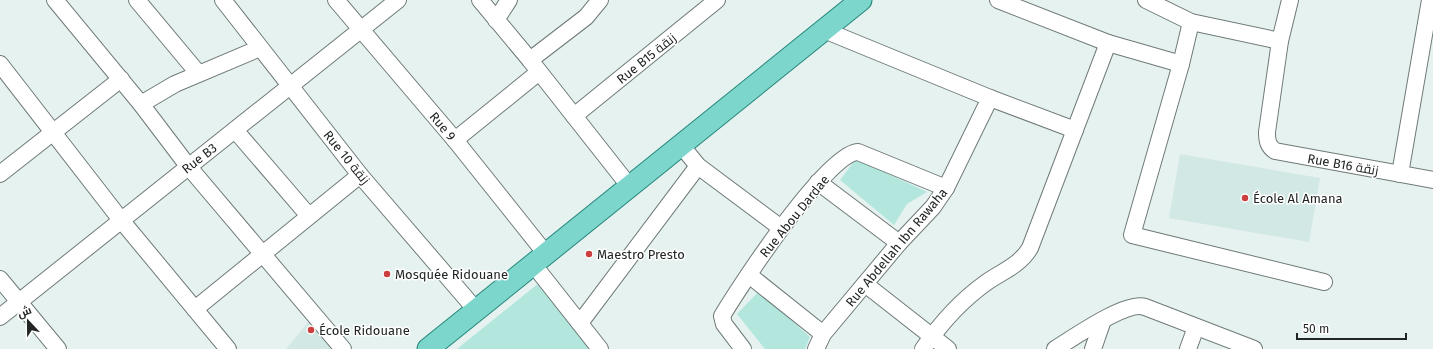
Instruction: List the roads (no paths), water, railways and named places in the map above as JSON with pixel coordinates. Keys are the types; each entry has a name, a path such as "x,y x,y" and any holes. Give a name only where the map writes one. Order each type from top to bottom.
{"main road":[{"path":"428,349 824,30 852,3"}],"street":[{"path":"55,0 141,104 188,166 343,349"},
{"path":"137,0 198,73"},
{"name":"Rue 10 زنقة","path":"223,0 360,175 476,310"},
{"name":"Rue 9","path":"336,0 455,140 539,259 580,323 600,349"},
{"name":"Rue B3","path":"0,317 360,29 378,7 398,0"},
{"path":"480,0 535,66 630,187"},
{"path":"496,20 509,0"},
{"path":"455,140 586,17 600,0"},
{"name":"Rue B15 زنقة","path":"574,116 717,0"},
{"path":"998,0 1108,43 1180,64"},
{"path":"1146,0 1191,22 1280,42 1290,0"},
{"path":"1400,174 1430,0"},
{"path":"1191,22 1132,235 1324,282"},
{"path":"824,30 990,98 1075,130"},
{"name":"Rue B16 زنقة","path":"1280,42 1267,132 1267,140 1270,147 1275,151 1433,180"},
{"path":"923,349 932,335 976,291 1012,267 1026,255 1108,43"},
{"path":"141,104 175,84 198,73 260,48"},
{"path":"0,64 121,220 195,309 221,347"},
{"path":"0,174 121,80"},
{"name":"Rue Abdellah Ibn Rawaha","path":"816,349 824,334 898,242 933,206 946,188 990,98"},
{"path":"235,130 309,216"},
{"path":"681,145 698,166 781,228"},
{"name":"Rue Abou Dardae","path":"743,349 724,324 722,316 781,228 818,182 850,154 858,152 946,188"},
{"path":"580,323 698,166"},
{"path":"195,309 360,175"},
{"path":"818,182 898,242"},
{"path":"749,275 824,334"},
{"path":"0,279 58,349"},
{"path":"865,284 948,349"},
{"path":"1055,349 1126,308 1141,306 1254,349"},
{"path":"1093,349 1103,320"},
{"path":"1188,349 1196,327"}],"place":[{"name":"École Al Amana","path":"1245,198"},
{"name":"Maestro Presto","path":"589,254"},
{"name":"Mosquée Ridouane","path":"387,274"},
{"name":"École Ridouane","path":"311,330"}]}
